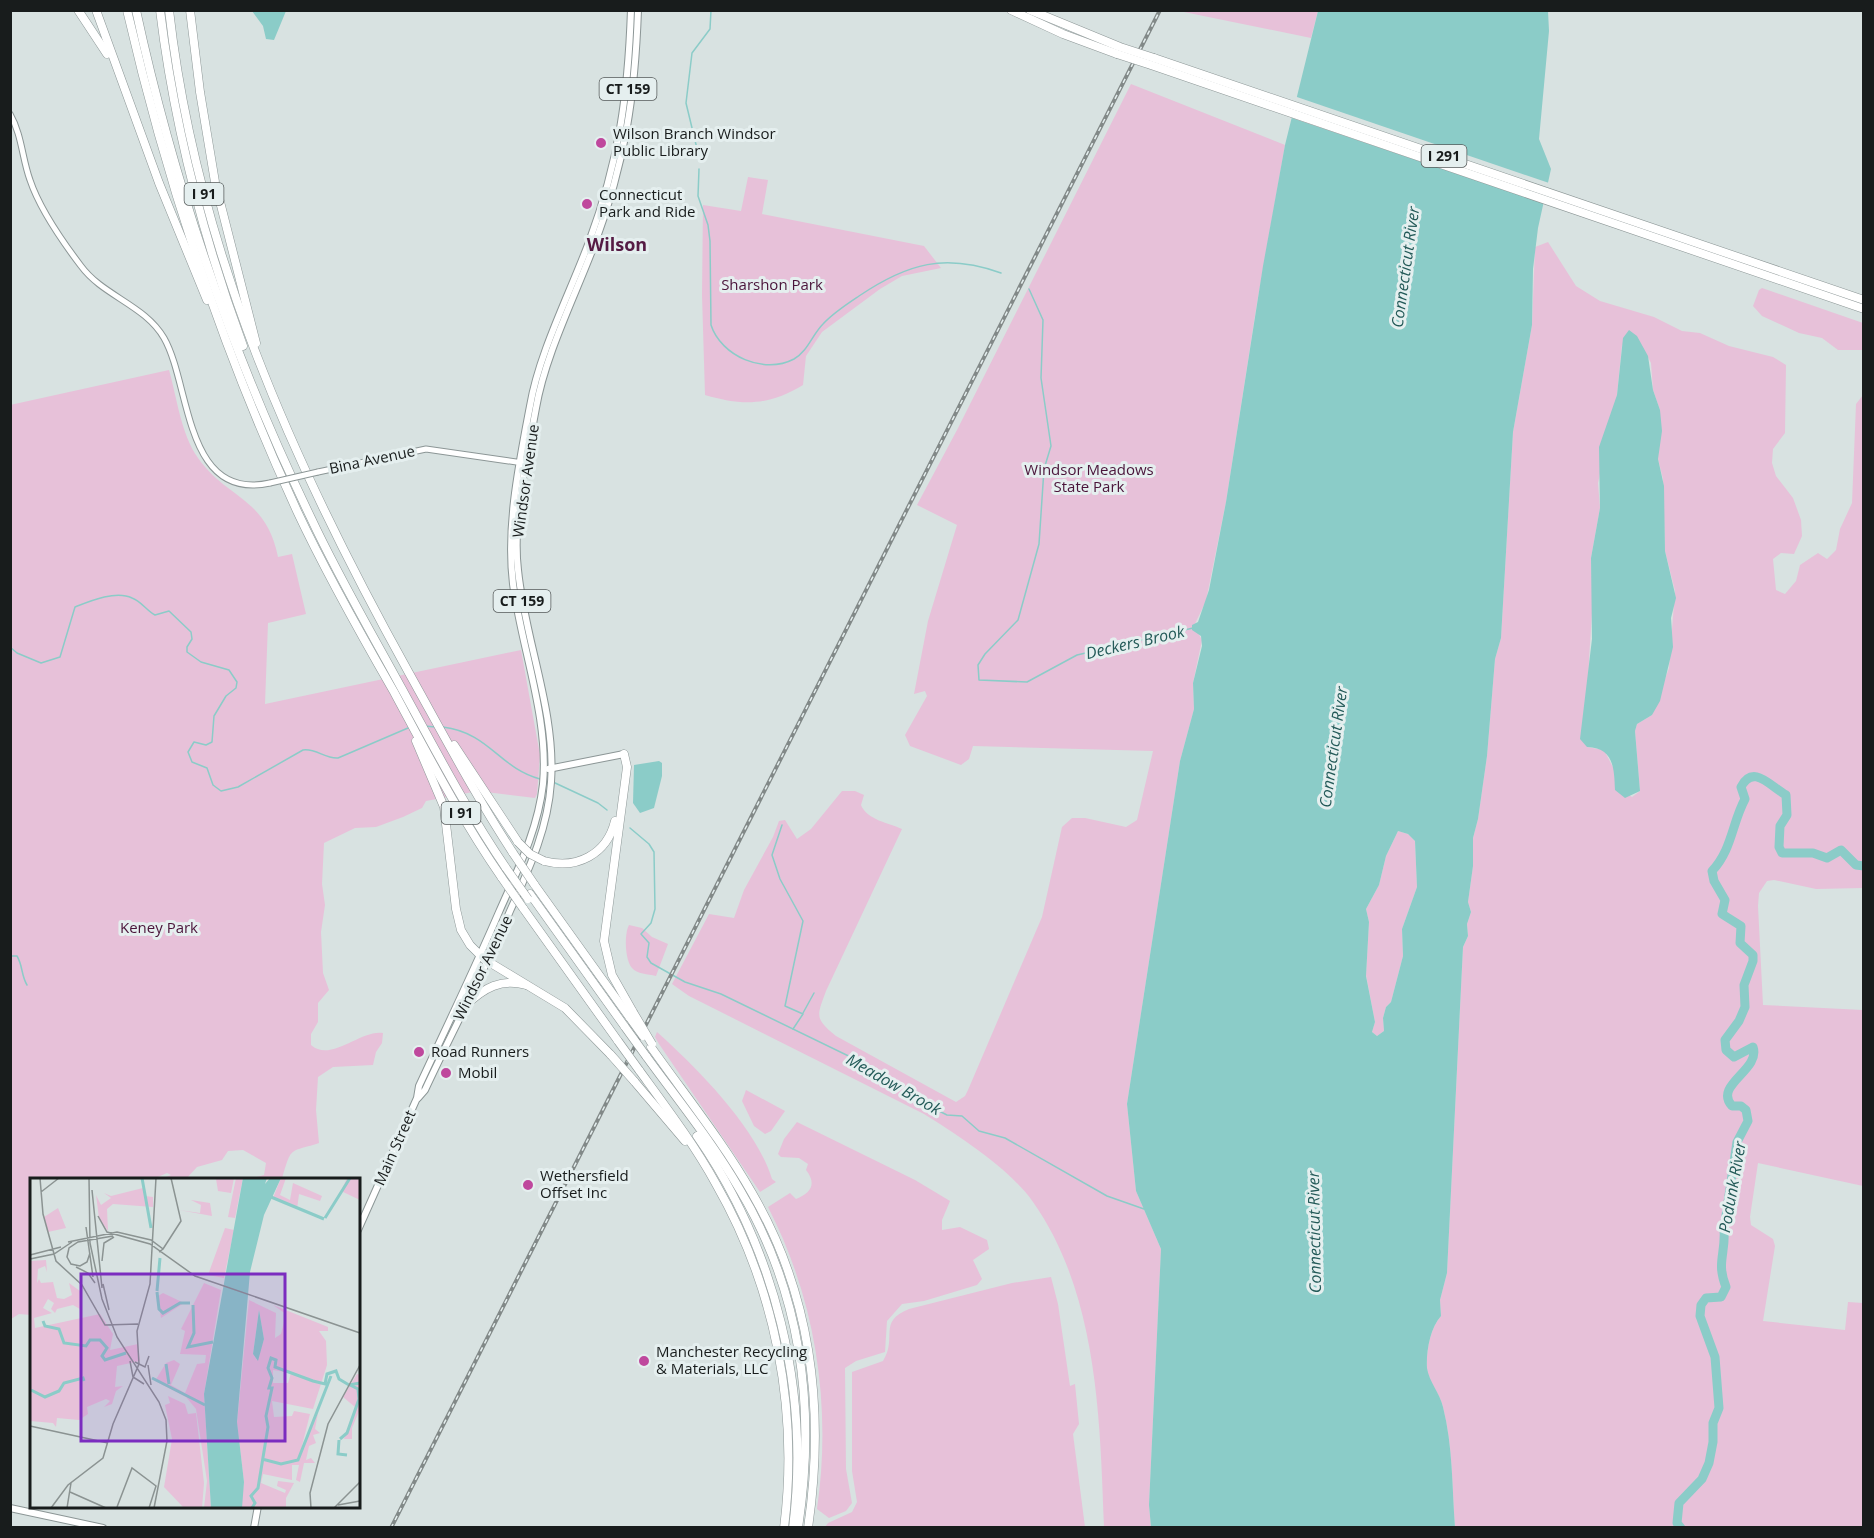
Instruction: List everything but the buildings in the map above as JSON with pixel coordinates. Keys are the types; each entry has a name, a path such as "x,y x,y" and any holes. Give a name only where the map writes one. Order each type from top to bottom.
{"highway":[{"path":"78,10 100,42 123,86"},
{"path":"96,10 200,288 214,308"},
{"name":"I 91","path":"127,10 174,190 214,308 252,408 297,512 413,727 421,746 468,826 502,878 697,1152 738,1226 766,1300 783,1377 788,1444 784,1527"},
{"path":"138,10 156,93 208,267 266,419 325,547 507,866 746,1199 755,1217 786,1293 803,1370 807,1445 798,1527"},
{"path":"158,10 179,129 198,208 254,377 320,527 413,703"},
{"name":"I 91","path":"169,10 180,85 206,200 226,271 261,371 333,532 441,731 455,750 513,853 632,1015 659,1059 754,1195 763,1212 796,1292 812,1369 816,1444 808,1527"},
{"path":"190,10 200,92 215,182 261,371"},
{"name":"I 291","path":"1011,10 1063,34 1118,50 1627,223 1863,300"},
{"name":"I 291","path":"1033,12 1118,50"},
{"name":"I 291","path":"1627,223 1863,309"},
{"path":"421,746 444,807 460,926 470,945 488,962 541,991 578,1020 697,1152"},
{"path":"455,750 518,842 528,852 544,861 563,864 578,862 593,855 605,844 615,822 624,754"},
{"path":"624,754 627,767 604,941 612,975 632,1015"},
{"path":"462,1003 501,983 518,983 541,991"},
{"path":"645,1059 708,1151 746,1222 772,1289 791,1373 797,1448 793,1527"}],"main road":[{"name":"Windsor Avenue","path":"462,1003 488,962 536,851 546,814 551,768 519,604 517,547 524,463 549,355 615,159 628,84 631,10"},
{"name":"Windsor Avenue","path":"549,355 601,227 621,162 634,89 638,10"},
{"name":"Windsor Avenue","path":"417,1098 419,1086 462,1003 532,834 543,776 541,711"},
{"path":"543,776 551,768 624,754"},
{"name":"Main Street","path":"360,1226 417,1098"},
{"path":"10,1508 103,1527"},
{"path":"254,1527 258,1508"}],"street":[{"name":"Bina Avenue","path":"10,114 20,135 34,190 79,264 97,283 141,313 157,328 171,354 200,450 225,476 241,484 252,486 426,449 524,463"}],"green space":[{"path":"1179,11 1318,11 1311,38"},
{"name":"Windsor Meadows State Park","path":"1131,84 1285,145 1257,303 1226,502 1206,601 1192,630 1197,631 1202,640 1193,683 1194,709 1180,761 1127,1104 1136,1191 1161,1249 1149,1505 1151,1527 1104,1527 1097,1401 1083,1317 1071,1277 1055,1238 1023,1189 968,1143 924,1114 689,996 672,984 709,914 734,918 744,890 773,837 779,821 785,820 797,839 811,829 842,791 855,791 864,795 861,805 868,814 902,829 826,991 819,1016 824,1025 836,1036 956,1102 965,1096 968,1090 1042,917 1062,827 1072,818 1085,818 1126,827 1137,820 1153,751 973,746 969,759 961,765 910,746 905,735 927,696 925,691 914,694 928,621 957,525 917,505"},
{"name":"Sharshon Park","path":"748,177 768,180 762,214 924,246 941,268 902,276 880,289 822,332 806,356 803,385 778,397 755,402 731,401 705,395 702,295 703,205 741,211"},
{"path":"1548,242 1576,286 1600,301 1654,317 1682,331 1700,333 1729,346 1773,357 1786,365 1785,433 1773,449 1772,463 1776,476 1793,498 1801,520 1802,536 1794,554 1781,553 1773,559 1776,590 1785,594 1796,581 1800,565 1818,553 1827,559 1836,550 1840,529 1852,503 1856,404 1863,395 1863,888 1816,889 1774,880 1767,881 1759,893 1758,906 1763,1005 1863,1010 1863,1186 1758,1163 1750,1217 1751,1225 1773,1239 1775,1246 1763,1321 1845,1330 1848,1302 1863,1303 1863,1527 1455,1527 1446,1422 1441,1402 1428,1373 1427,1355 1431,1334 1441,1316 1440,1300 1447,1273 1463,947 1468,936 1467,924 1471,912 1468,902 1473,866 1473,838 1487,756 1495,659 1501,638 1513,432 1532,325 1535,247","holes":["1622,345 1644,350 1651,363 1653,390 1660,410 1658,459 1663,479 1665,551 1675,591 1669,668 1652,715 1637,724 1635,731 1640,791 1632,797 1615,786 1616,773 1604,750 1587,747 1593,598 1591,558 1600,508 1598,483 1617,395"]},
{"path":"1762,288 1863,323 1863,350 1838,350 1822,338 1799,333 1762,316 1753,306"},
{"name":"Keney Park","path":"169,370 183,427 198,458 221,483 245,501 265,522 278,557 292,554 306,614 268,623 265,704 521,650 540,755 535,798 478,791 426,801 422,808 403,817 376,827 355,828 324,843 322,884 325,905 321,932 323,973 329,990 318,1003 318,1022 311,1034 311,1045 328,1050 374,1033 383,1033 382,1043 376,1052 373,1065 333,1067 318,1077 316,1110 319,1143 293,1152 282,1178 254,1178 264,1175 266,1163 243,1150 228,1151 222,1160 197,1167 187,1178 164,1178 171,1175 167,1173 156,1178 30,1178 30,1315 19,1314 11,1319 10,405"},
{"path":"1398,831 1408,834 1415,841 1417,887 1402,929 1403,956 1391,1002 1386,1007 1383,1018 1384,1031 1377,1036 1372,1032 1375,1022 1366,975 1369,922 1366,909 1379,885 1386,856"},
{"path":"629,925 642,928 652,937 668,944 656,976 637,972 632,968 626,947"},
{"path":"657,1032 724,1100 753,1139 772,1179 776,1182 760,1192 659,1044 655,1037"},
{"path":"746,1090 785,1111 771,1131 765,1134 754,1126 742,1101"},
{"path":"797,1122 915,1180 950,1201 942,1220 942,1230 960,1227 987,1240 989,1249 973,1260 982,1279 977,1285 924,1301 902,1304 887,1321 885,1352 856,1361 845,1368 846,1469 852,1503 846,1511 829,1518 817,1509 821,1470 821,1393 809,1316 785,1242 768,1207 790,1193 796,1199 811,1188 811,1180 806,1170 808,1164 799,1158 781,1157 778,1154 784,1139"},
{"path":"1051,1277 1058,1304 1070,1386 1075,1384 1079,1424 1073,1434 1085,1527 825,1527 828,1523 852,1512 857,1502 852,1471 852,1372 883,1361 894,1319 909,1309 1012,1283"}],"water":[{"path":"252,11 286,11 274,40 266,39 263,26"},
{"name":"Connecticut River","path":"1318,11 1548,11 1549,31 1539,139 1551,169 1538,228 1533,269 1532,325 1513,432 1501,638 1495,659 1487,756 1473,838 1473,866 1468,902 1471,912 1467,924 1468,936 1463,947 1447,1273 1440,1300 1441,1316 1431,1334 1427,1355 1428,1373 1442,1402 1446,1422 1455,1527 1151,1527 1149,1505 1161,1249 1136,1191 1127,1104 1180,761 1194,709 1193,683 1202,646 1201,636 1192,630 1192,625 1198,622 1209,590 1226,502 1263,266 1285,145","holes":["1398,831 1408,834 1415,841 1417,887 1402,929 1403,956 1391,1002 1386,1007 1383,1018 1384,1031 1377,1036 1372,1032 1375,1022 1366,976 1369,922 1366,909 1379,885 1386,856"]},
{"path":"1629,330 1637,336 1648,356 1653,390 1660,410 1662,431 1658,459 1664,486 1665,551 1676,598 1671,618 1673,647 1660,701 1652,715 1637,724 1635,731 1640,791 1625,798 1615,790 1613,767 1607,755 1596,748 1587,747 1580,739 1592,639 1591,558 1600,508 1599,447 1617,395 1623,338"},
{"path":"659,761 662,763 662,776 654,808 640,813 633,803 634,765"}],"pier":[{"path":"1294,96 1552,184 1548,205 1289,117"}],"waterway":[{"name":"Deckers Brook","path":"699,157 686,103 692,53 710,29 711,10"},
{"name":"Deckers Brook","path":"699,169 698,196 708,225 710,241 711,325 724,346 745,360 770,365 794,359 803,352 819,328 836,312 877,285 911,269 944,263 981,267 1001,273"},
{"name":"Deckers Brook","path":"1029,289 1043,320 1041,378 1051,446 1044,469 1039,544 1018,620 985,654 978,665 979,680 1027,682 1077,655 1193,628"},
{"name":"Meadow Brook","path":"10,647 17,653 41,663 60,657 75,607 103,597 118,595 132,598 155,615 169,611 191,632 192,639 187,652 201,662 229,670 237,682 236,688 226,696 214,716 212,742 206,745 194,742 188,752 192,762 207,768 213,785 221,791 238,787 303,750 338,758 408,728"},
{"name":"Meadow Brook","path":"425,726 435,727"},
{"name":"Meadow Brook","path":"443,727 472,736 514,767 540,779"},
{"name":"Podunk River","path":"1681,1528 1677,1523 1679,1503 1702,1479 1709,1463 1713,1442 1713,1423 1719,1408 1715,1357 1700,1316 1701,1305 1706,1298 1721,1297 1726,1287 1722,1271 1724,1229 1737,1142 1748,1121 1746,1110 1741,1106 1732,1106 1728,1098 1728,1091 1754,1055 1753,1047 1734,1057 1726,1050 1725,1040 1739,1021 1745,1007 1744,985 1753,955 1740,943 1741,926 1722,914 1725,900 1714,881 1712,871 1724,854 1745,799 1741,787 1746,780 1756,777 1786,795 1787,815 1780,826 1779,847 1782,853 1813,853 1827,858 1841,850 1856,865 1864,866"},
{"name":"Meadow Brook","path":"553,782 598,803 607,810"},
{"path":"782,825 772,855 780,879 803,921 785,1006 803,1014 793,1029"},
{"name":"Meadow Brook","path":"630,828 649,844 654,852 655,909 651,923 641,934 649,943 647,957 651,963 685,982 721,994 865,1064 911,1090 921,1102 947,1115 962,1116 979,1131 1005,1138 1107,1196 1144,1209"},
{"path":"10,956 17,956 27,985"},
{"path":"803,1013 814,993"}],"railway":[{"path":"391,1528 1160,10"}],"place":[{"name":"Wilson Branch Windsor Public Library","path":"601,143"},
{"name":"Connecticut Park and Ride","path":"587,204"},
{"name":"Road Runners","path":"419,1052"},
{"name":"Mobil","path":"446,1073"},
{"name":"Wethersfield Offset Inc","path":"528,1185"},
{"name":"Manchester Recycling & Materials, LLC","path":"644,1361"}],"district":[{"name":"Wilson","path":"617,245"}]}
